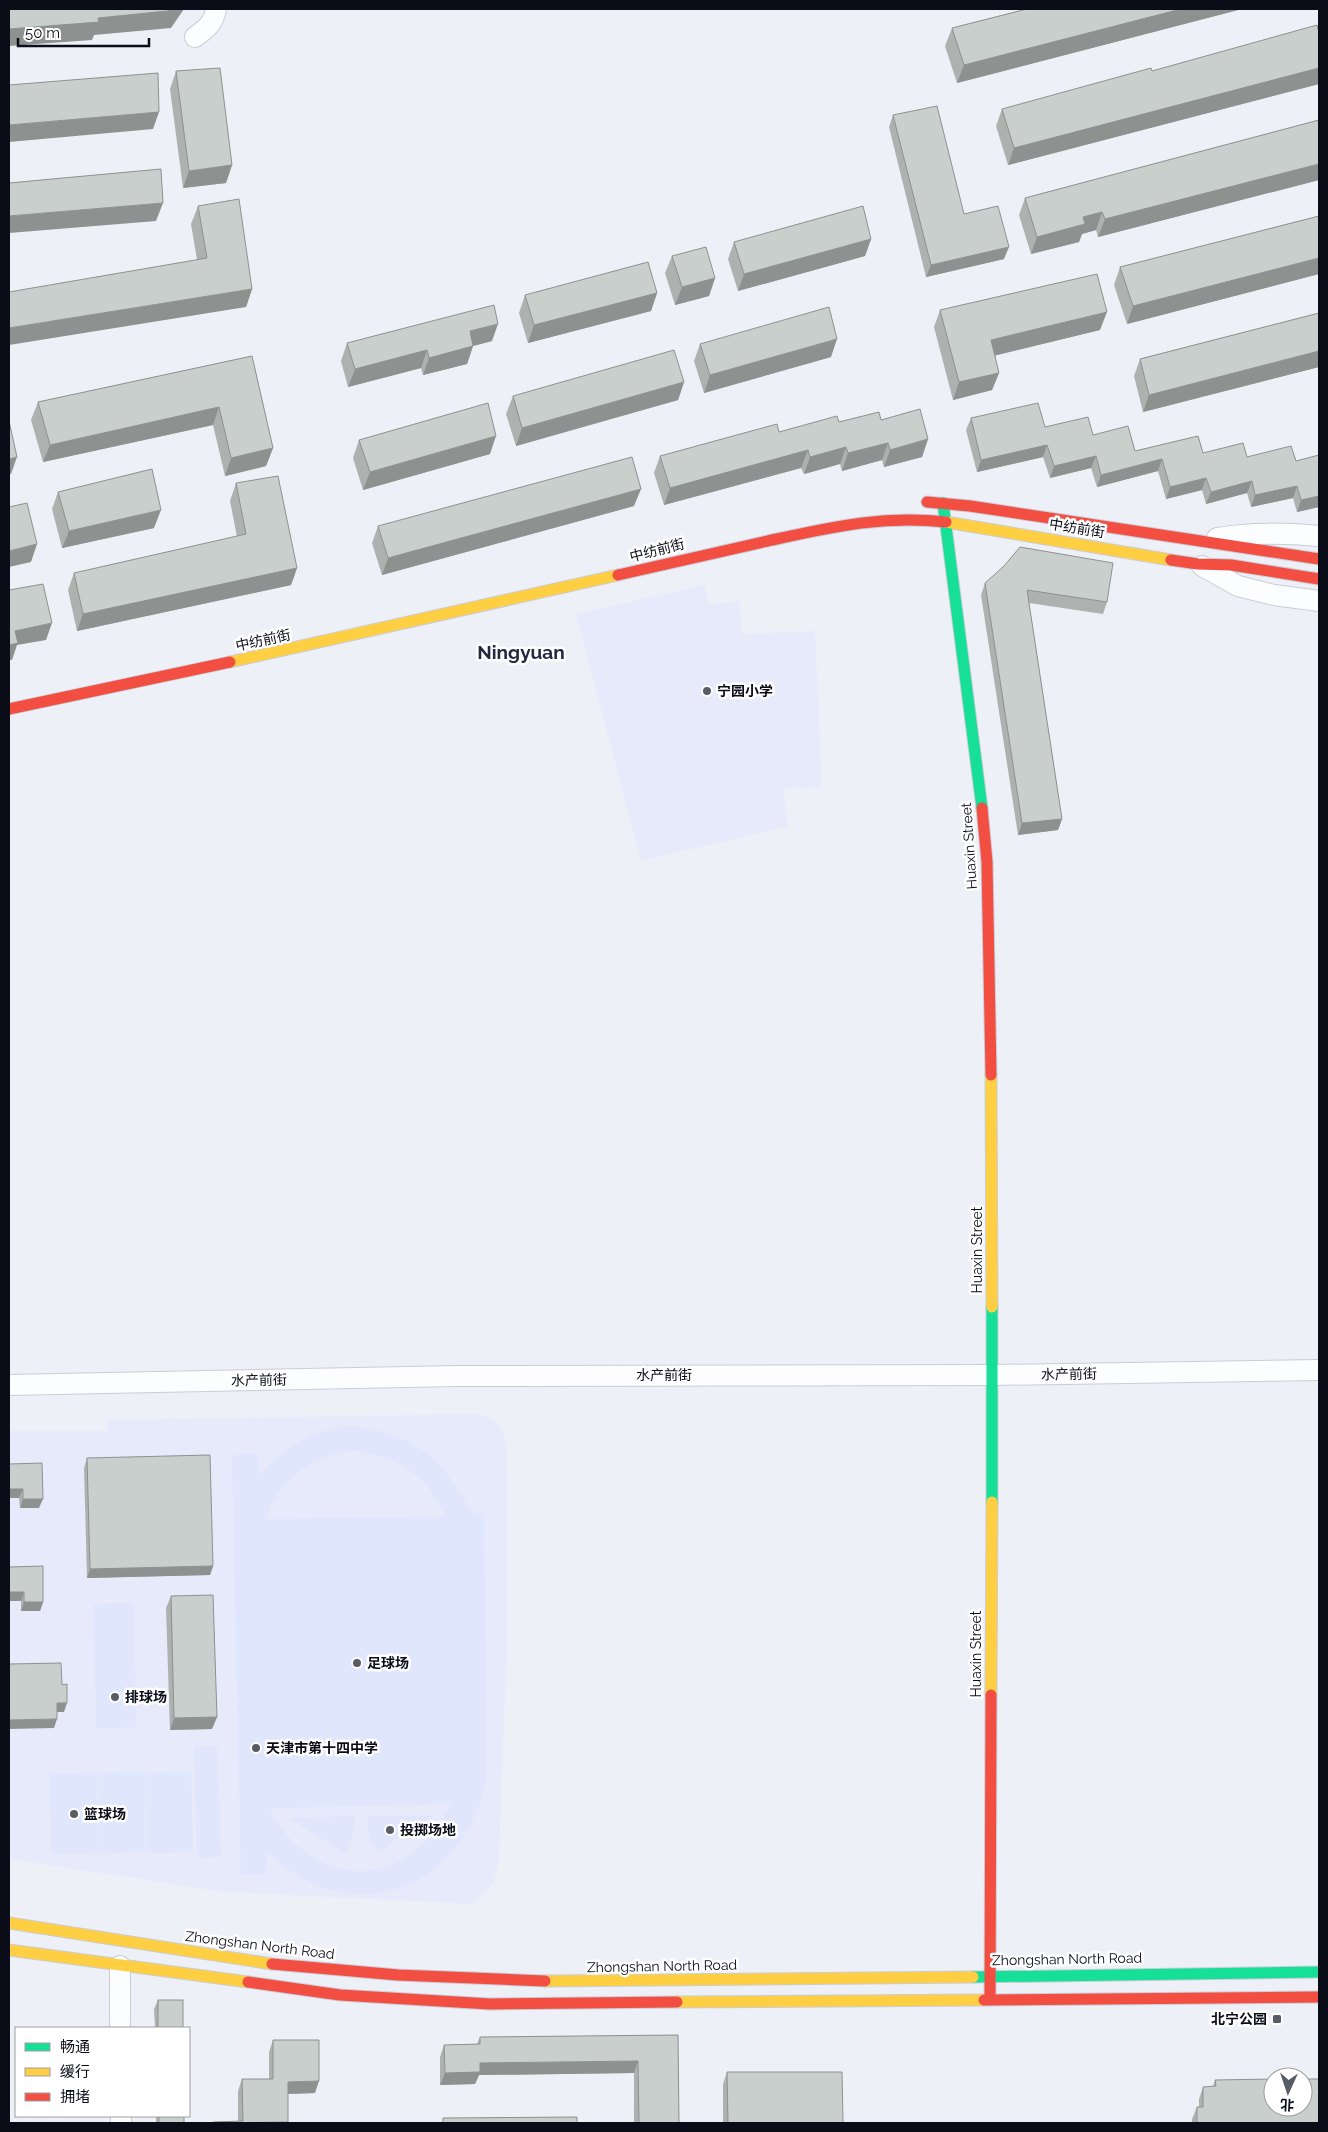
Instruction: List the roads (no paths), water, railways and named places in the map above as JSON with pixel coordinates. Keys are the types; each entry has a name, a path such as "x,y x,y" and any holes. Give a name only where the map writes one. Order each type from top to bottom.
{"street":[{"path":"195,37 208,27 216,9"},
{"path":"915,502 943,503 1319,559"},
{"name":"Huaxin Street","path":"943,503 982,807 987,862 990,985 993,1375 990,1999"},
{"name":"中纺前街","path":"9,709 325,642 837,526 875,520 899,519 944,522 1198,564 1231,566 1319,579"},
{"path":"1204,541 1246,533 1276,532 1319,536"},
{"path":"1198,564 1238,586 1274,595 1319,601"},
{"name":"水产前街","path":"9,1385 457,1376 993,1375 1319,1370"},
{"name":"Zhongshan North Road","path":"9,1923 288,1965 410,1977 578,1982 1319,1972"},
{"path":"9,1950 340,1995 490,2004 1319,1996"},
{"path":"120,1966 120,2027"}],"place":[{"name":"宁园小学","path":"707,691"},
{"name":"足球场","path":"357,1663"},
{"name":"排球场","path":"115,1697"},
{"name":"天津市第十四中学","path":"256,1748"},
{"name":"篮球场","path":"74,1814"},
{"name":"投掷场地","path":"390,1830"},
{"name":"北宁公园","path":"1277,2019"}],"district":[{"name":"Ningyuan","path":"521,652"}]}
